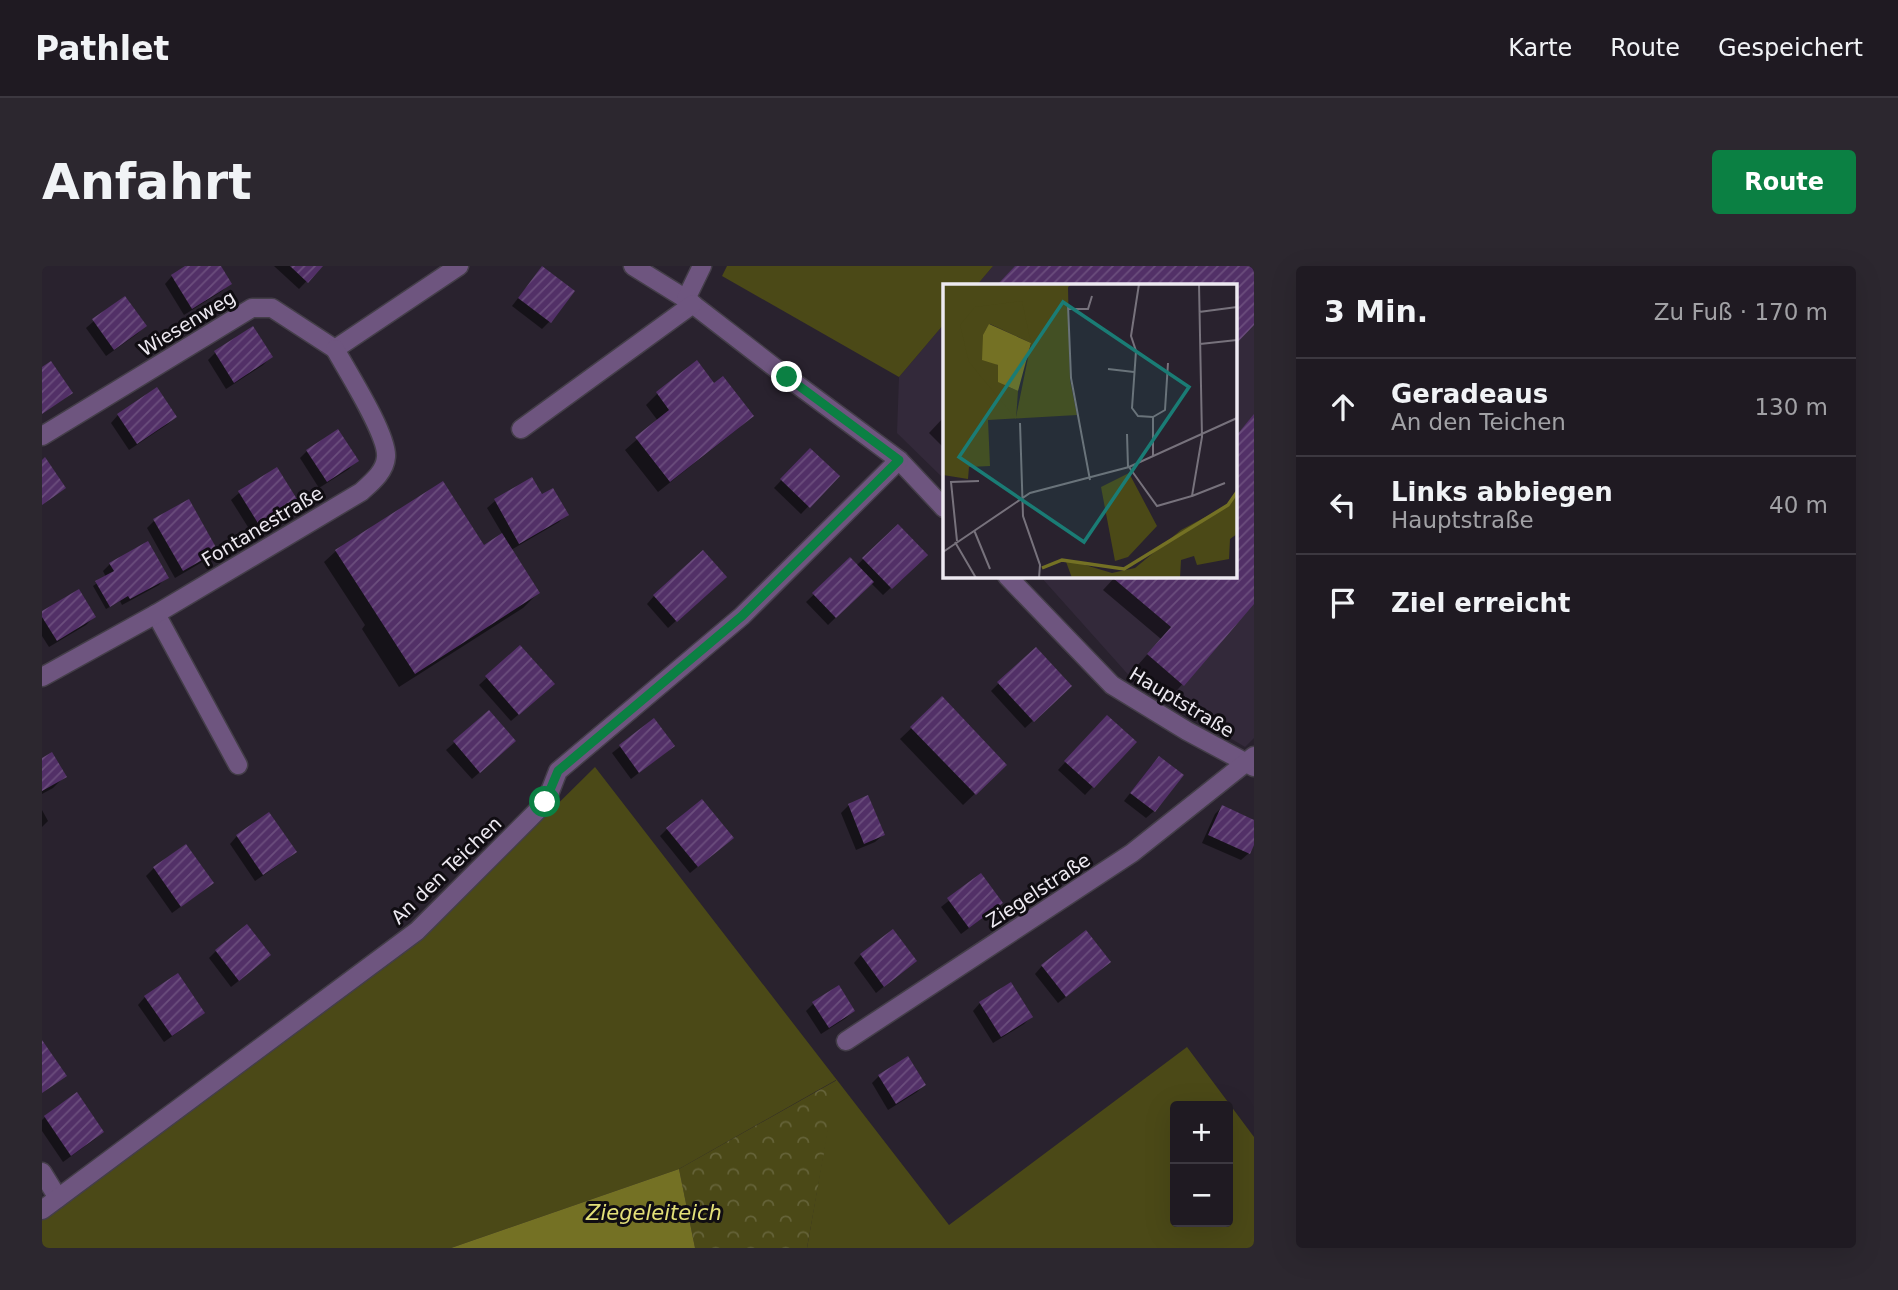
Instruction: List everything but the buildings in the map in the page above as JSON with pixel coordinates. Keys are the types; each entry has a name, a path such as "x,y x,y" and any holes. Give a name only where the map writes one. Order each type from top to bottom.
{"street":[{"path":"335,349 459,266"},
{"path":"633,266 690,302 899,460 943,507"},
{"path":"521,429 690,302 702,266"},
{"name":"Wiesenweg","path":"42,436 252,308 272,308 335,349"},
{"name":"Fontanestraße","path":"42,677 156,614 361,492 377,477 386,458 383,437 335,349"},
{"name":"An den Teichen","path":"42,1210 417,931 545,802 558,771 742,616 899,460"},
{"name":"Hauptstraße","path":"1009,578 1112,685 1187,731 1251,762"},
{"path":"156,614 238,765"},
{"name":"Ziegelstraße","path":"846,1041 1132,853 1251,762"},
{"path":"42,1172 58,1198"}],"shaded area":[{"path":"993,266 1254,266 1254,738 1245,747 1133,680 1042,578 1237,578 1237,284 978,284"},
{"path":"943,325 943,478 897,433 899,377"}],"green space":[{"path":"727,266 993,266 978,284 943,284 943,325 899,377 722,276"},
{"path":"595,767 949,1225 1187,1047 1227,1101 1170,1101 1170,1227 1233,1227 1233,1109 1254,1137 1254,1248 807,1248 836,1080 679,1169 451,1248 42,1248 42,1207 432,928"},
{"path":"837,1080 807,1248 695,1248 679,1169"}],"water":[{"name":"Ziegeleiteich","path":"679,1169 695,1248 451,1248"}],"route":[{"path":"545,802 558,771 742,616 899,460 787,377"}]}
